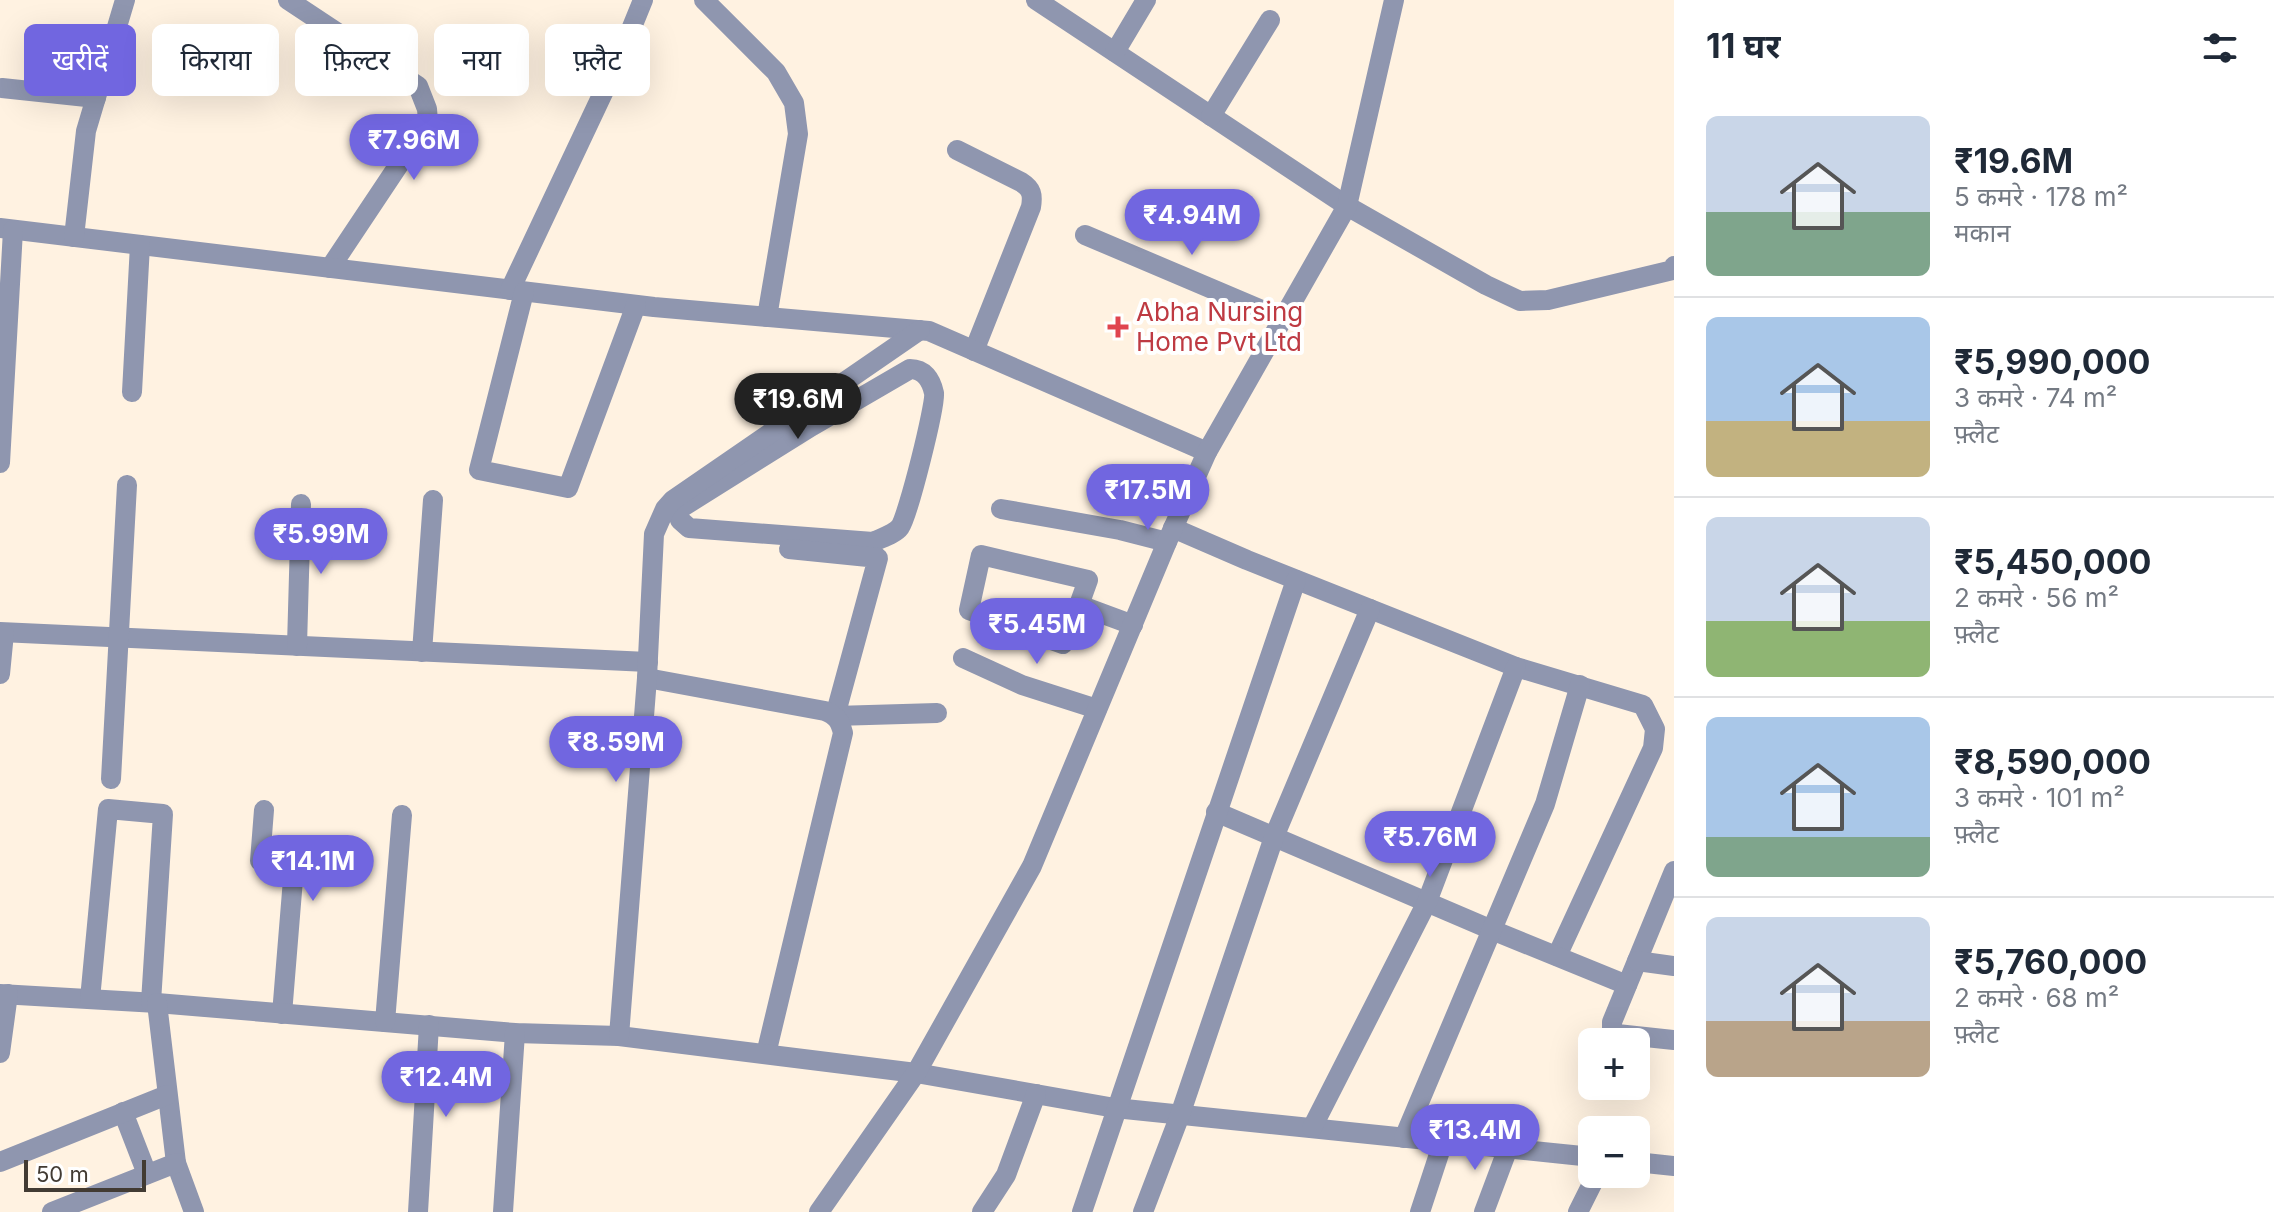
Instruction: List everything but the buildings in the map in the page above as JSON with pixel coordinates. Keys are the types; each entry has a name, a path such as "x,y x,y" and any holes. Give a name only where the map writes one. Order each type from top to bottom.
{"street":[{"path":"74,237 86,131 125,0"},
{"path":"288,0 418,86 427,109 428,121 330,268"},
{"path":"636,305 568,488 479,470 517,291 643,0"},
{"path":"704,0 776,72 794,103 798,134 767,317"},
{"path":"1036,0 1061,7 1115,52 1347,206 1520,301 1548,300 1674,268"},
{"path":"1115,52 1146,0"},
{"path":"819,1212 916,1073 1032,866 1207,452 1347,206 1394,0"},
{"path":"1211,116 1270,20"},
{"path":"2,88 96,98"},
{"path":"957,150 1021,182 1030,188 1032,196 1031,207 974,351"},
{"path":"0,463 6,229 636,305 929,331 1207,452"},
{"path":"1085,235 1283,319"},
{"path":"132,392 140,245"},
{"path":"619,1036 647,670 654,534 665,509 673,500 788,432 910,369 917,369 926,375 935,396 907,510 899,529 873,542 689,528 680,520 678,513 681,508 788,432 920,330"},
{"path":"111,779 127,485"},
{"path":"422,652 433,500"},
{"path":"297,646 301,504"},
{"path":"1001,509 1120,530 1170,535 1296,580 1516,667 1643,705 1655,729 1653,748 1557,956"},
{"path":"654,534 878,558 835,716 843,733 766,1054"},
{"path":"981,555 1088,580 1079,605 1063,644 969,610 981,555"},
{"path":"1082,1212 1296,580"},
{"path":"1079,605 1133,625"},
{"path":"1143,1212 1180,1115 1274,837 1370,609"},
{"path":"0,674 2,632 422,652 647,670 825,711 835,716 937,713"},
{"path":"963,658 1022,685 1097,709"},
{"path":"1312,1128 1427,902 1516,667"},
{"path":"1404,1138 1545,804 1580,685"},
{"path":"90,999 108,809 163,814 154,1002 176,1163 194,1212"},
{"path":"264,810 260,861 294,867 282,1014"},
{"path":"1216,812 1627,985"},
{"path":"385,1022 402,815"},
{"path":"1674,871 1612,1022 1612,1030 1617,1034 1674,1040"},
{"path":"1637,961 1674,966"},
{"path":"0,1053 4,994 154,1002 515,1033 619,1036 916,1073 1115,1108 1578,1156"},
{"path":"418,1212 429,1025"},
{"path":"503,1212 515,1033"},
{"path":"982,1212 1006,1175 1036,1094"},
{"path":"0,1162 167,1095"},
{"path":"123,1112 147,1174"},
{"path":"1420,1212 1443,1142"},
{"path":"1484,1212 1508,1148"},
{"path":"52,1212 176,1163"},
{"path":"1650,1163 1674,1166"},
{"path":"1578,1212 1590,1188"}],"place":[{"name":"Abha Nursing Home Pvt Ltd","path":"1118,327"}]}
